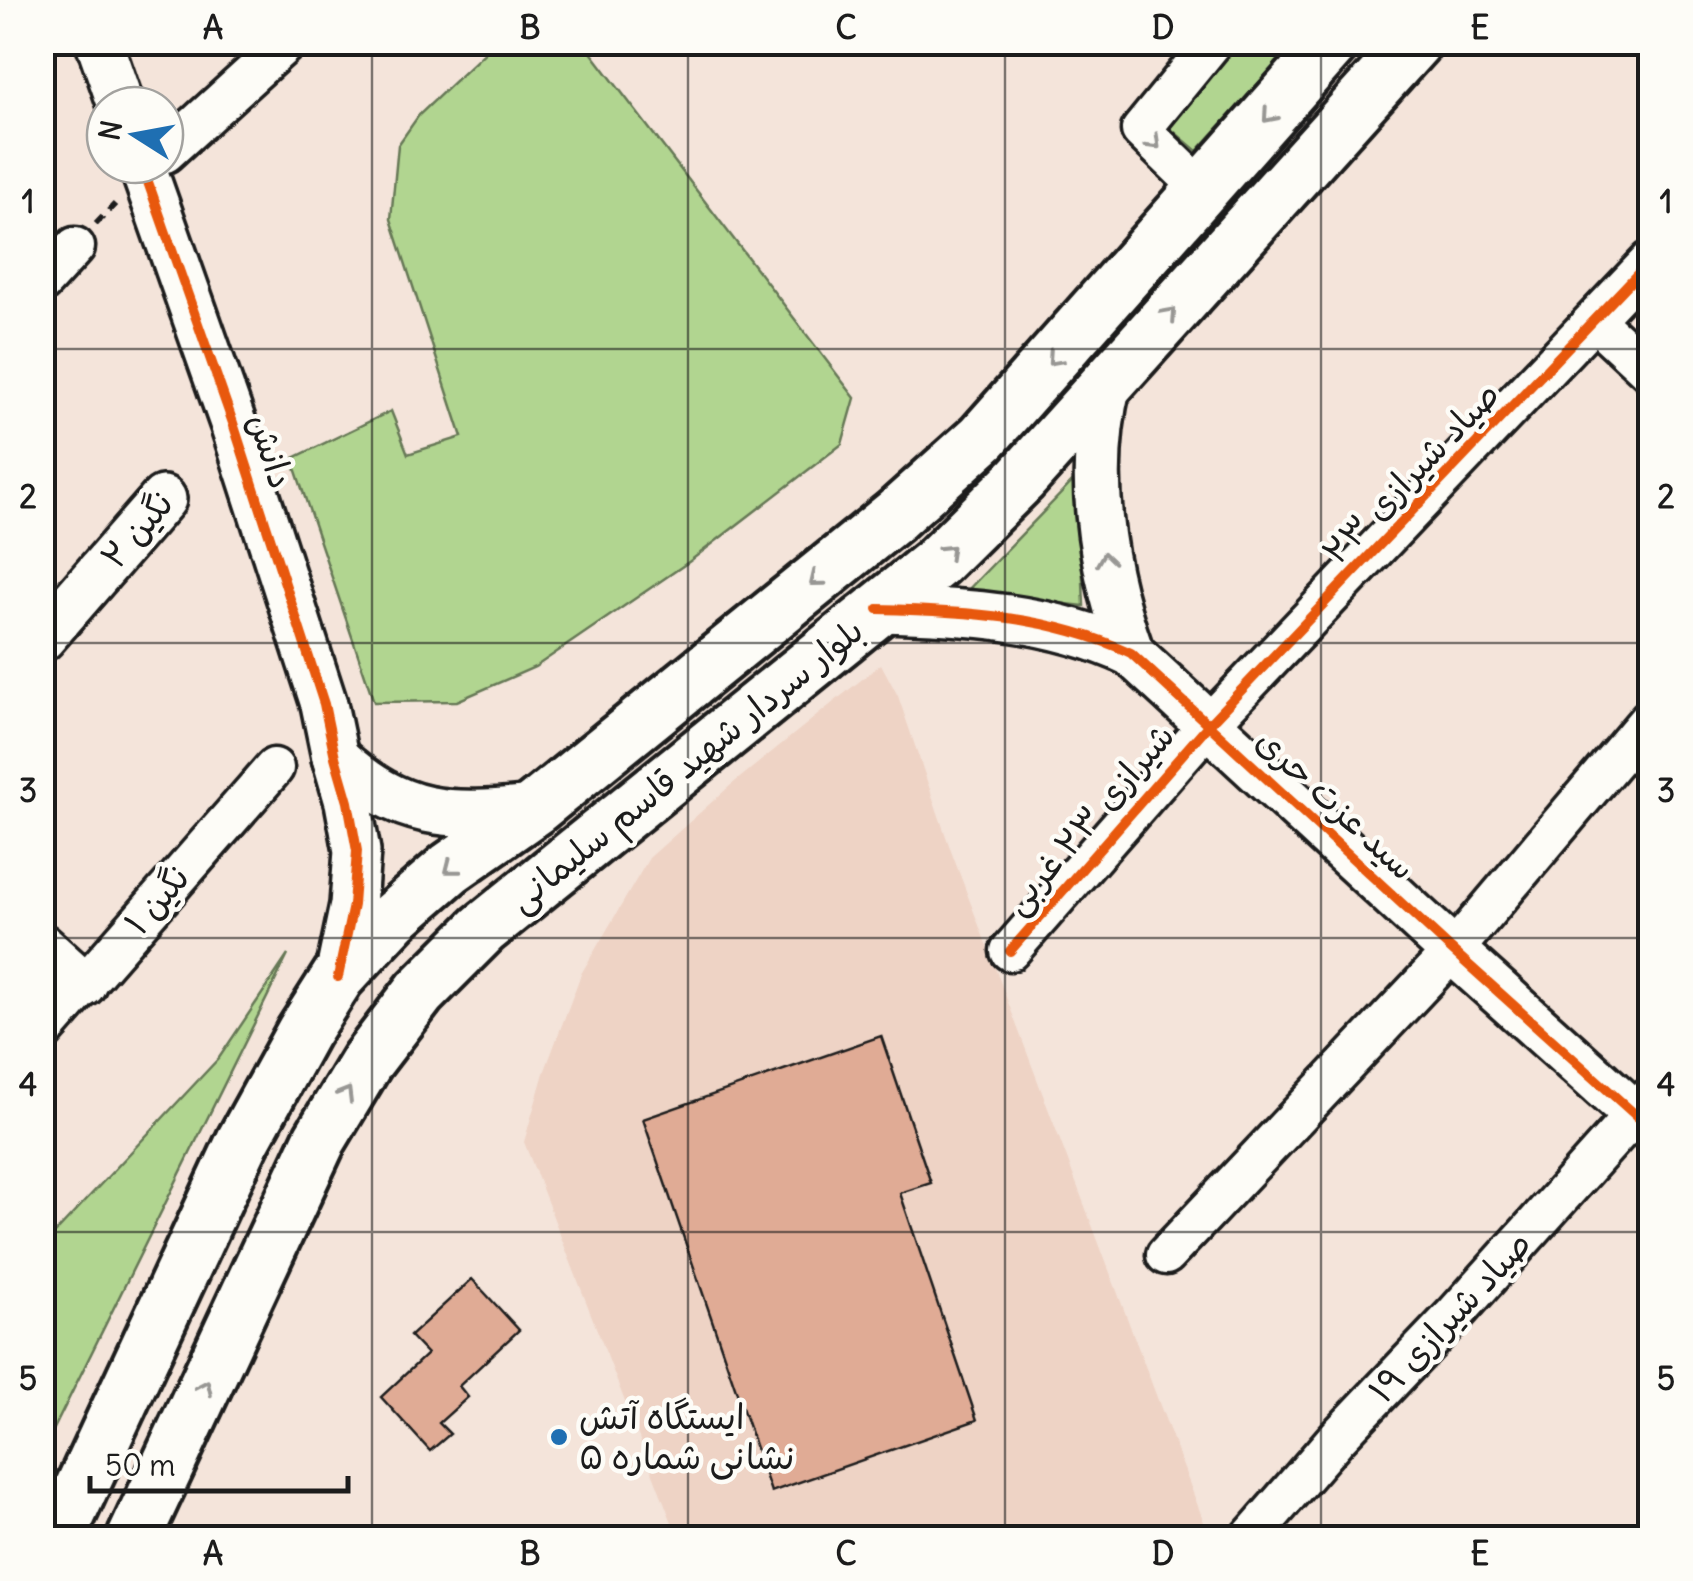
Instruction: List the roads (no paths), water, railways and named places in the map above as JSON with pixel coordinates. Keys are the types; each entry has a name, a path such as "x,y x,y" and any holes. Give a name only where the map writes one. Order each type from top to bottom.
{"main road":[{"name":"بلوار سردار شهید قاسم سلیمانی","path":"58,1538 242,1141 338,977 394,917 450,868 534,809 896,515 983,437 1333,42"},
{"name":"بلوار سردار شهید قاسم سلیمانی","path":"134,1538 320,1139 366,1061 420,992 483,929 936,562 1020,479 1415,42"}],"street":[{"path":"99,42 114,85"},
{"path":"185,134 287,42"},
{"path":"1203,190 1141,130 1213,42"},
{"name":"دانش","path":"158,185 318,685 348,802 357,852 354,904 338,977"},
{"path":"42,283 75,247"},
{"name":"صیاد شیرازی ۲۳","path":"1210,723 1650,261"},
{"path":"1595,321 1650,372"},
{"path":"1108,382 1098,450 1097,500 1111,596 1130,652"},
{"name":"نگین ۲","path":"42,638 163,499"},
{"name":"سید عزت حری","path":"878,609 944,610 1066,627 1130,652 1453,951 1645,1113"},
{"path":"1166,1255 1453,951 1650,718"},
{"name":"شیرازی ۲۳ غربی","path":"1010,952 1210,723"},
{"path":"334,757 390,799 434,811 486,814 534,809"},
{"name":"نگین ۱","path":"42,1033 274,768"},
{"path":"42,947 83,984"},
{"name":"صیاد شیرازی ۱۹","path":"1250,1538 1335,1440 1645,1113"}],"place":[{"name":"ایستگاه آتش نشانی شماره ۵","path":"559,1437"}]}
